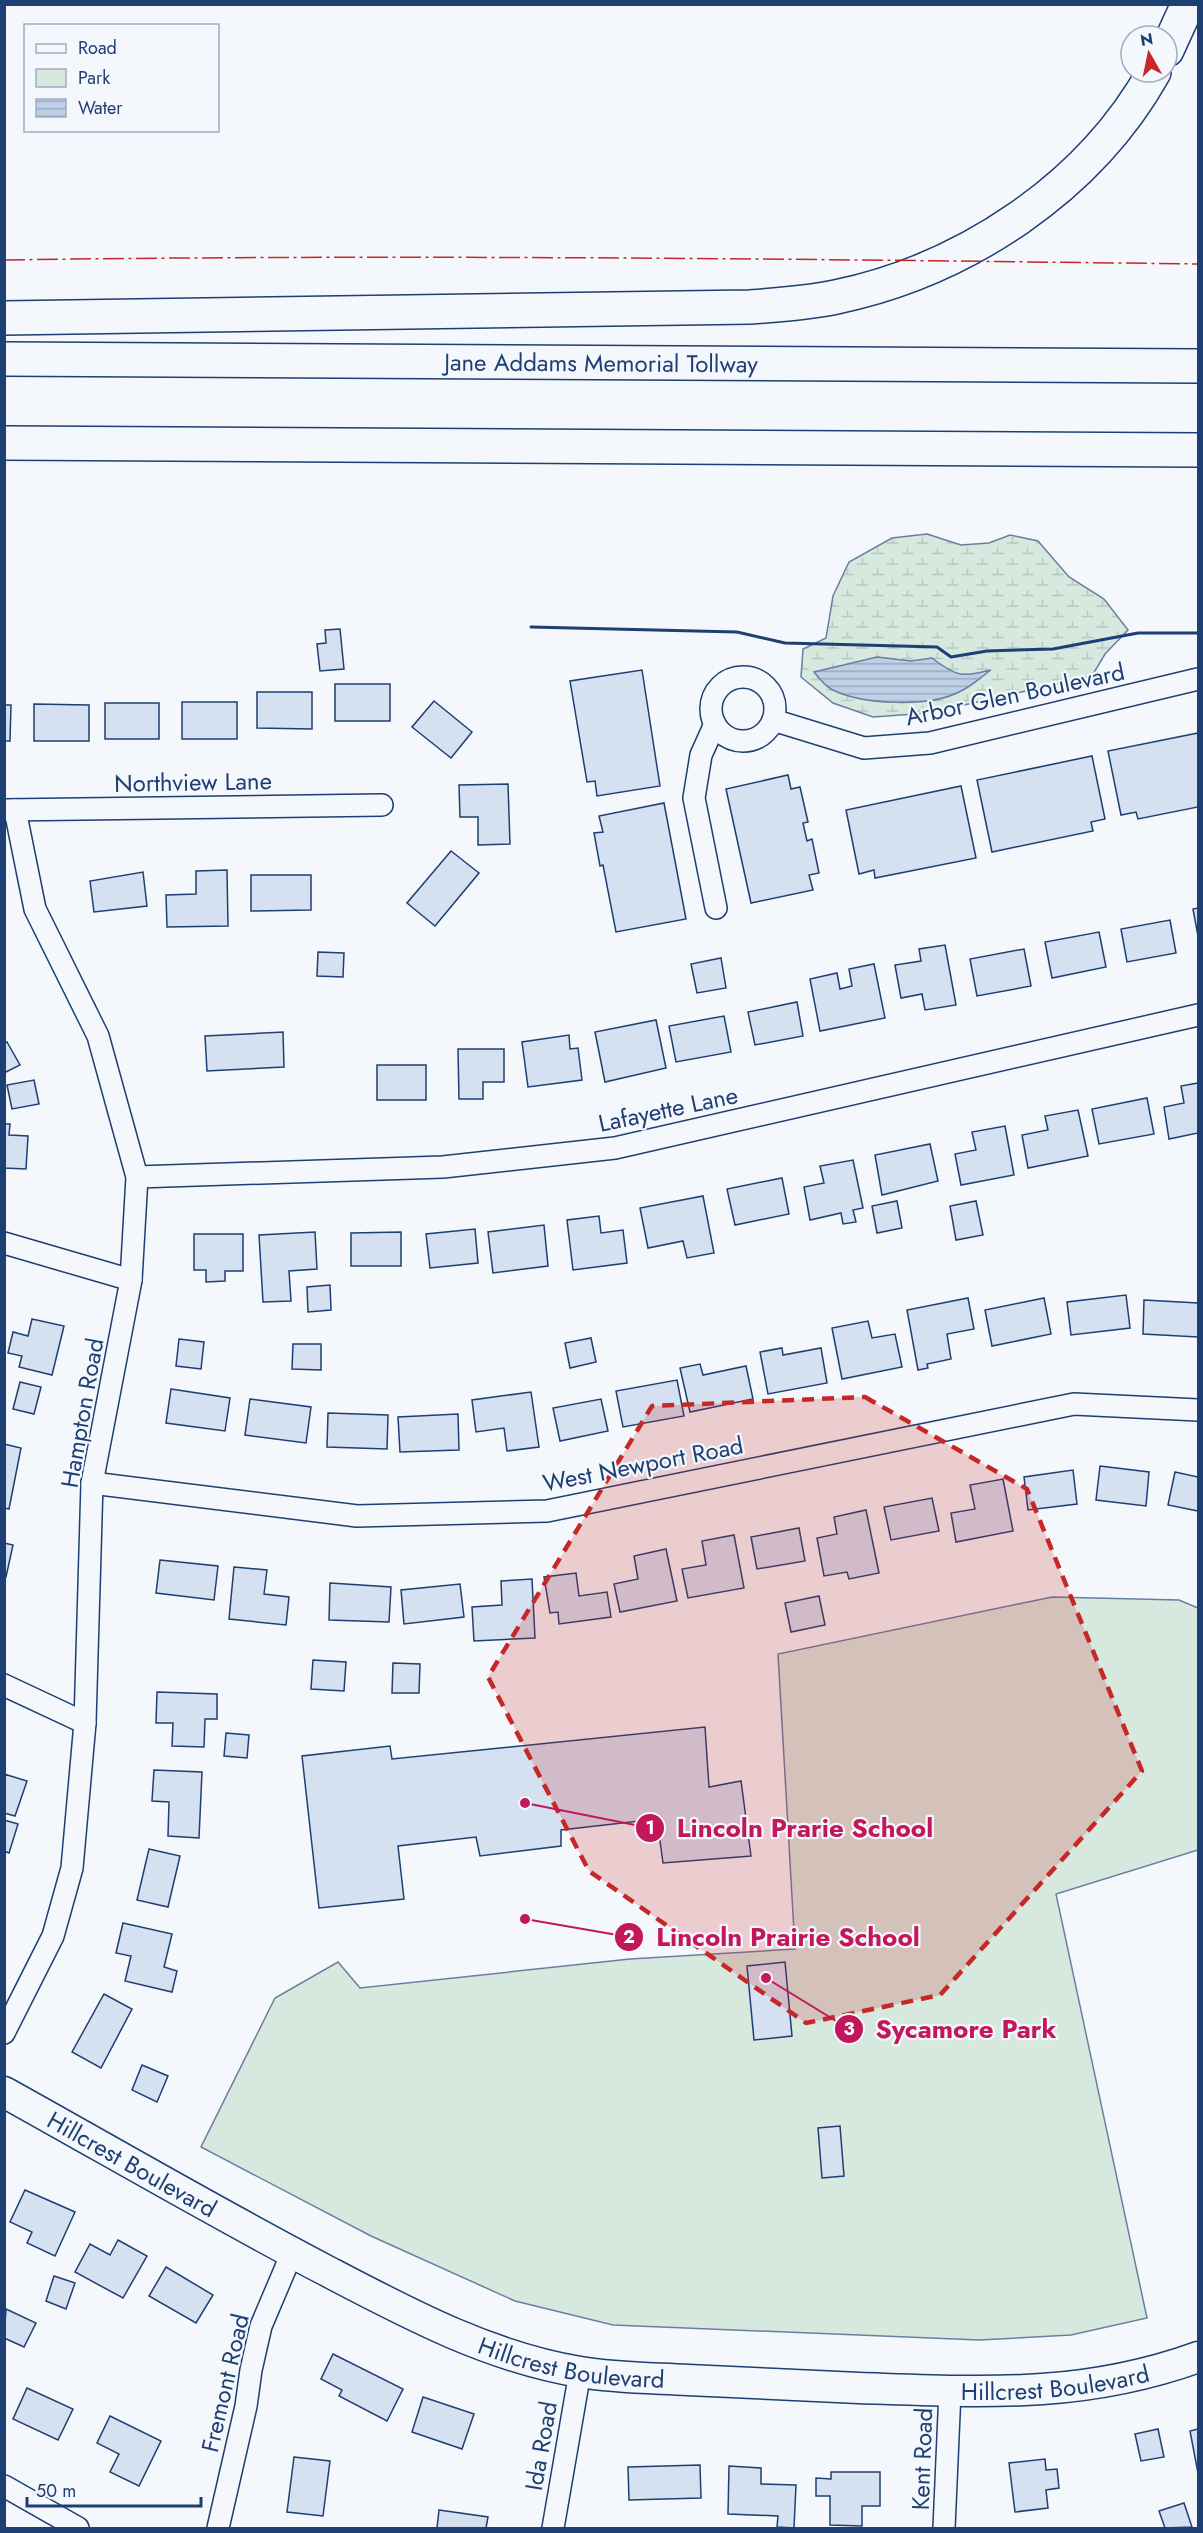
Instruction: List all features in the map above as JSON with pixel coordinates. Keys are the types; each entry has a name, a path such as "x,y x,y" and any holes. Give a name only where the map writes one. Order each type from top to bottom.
{"highway":[{"path":"1179,24 1188,4"},
{"path":"4,318 750,307 801,304 837,297 917,273 992,237 1037,205 1079,169 1141,96 1148,84"},
{"name":"Jane Addams Memorial Tollway","path":"4,359 1198,366"},
{"path":"4,443 1198,450"}],"street":[{"path":"743,677 762,683 774,701 773,720 767,730 748,740 736,740 726,736 715,724 711,714 715,694 722,685 732,679 743,677"},
{"name":"Arbor Glen Boulevard","path":"773,720 864,748 930,743 1198,679"},
{"path":"715,724 701,755 694,798 716,908"},
{"name":"Northview Lane","path":"10,810 382,805"},
{"name":"Hampton Road","path":"4,2033 52,1936 72,1868 85,1722 92,1483 131,1280 137,1177 98,1036 34,909 10,810"},
{"name":"Lafayette Lane","path":"137,1177 443,1167 615,1148 1198,1015"},
{"path":"4,1243 131,1280"},
{"name":"West Newport Road","path":"92,1483 357,1516 547,1511 1074,1404 1198,1410"},
{"path":"4,1685 85,1722"},
{"name":"Hillcrest Boulevard","path":"4,2092 292,2253 404,2311 456,2335 501,2352 580,2372 622,2377 1019,2392 1075,2387 1159,2371 1198,2357"},
{"name":"Fremont Road","path":"218,2529 246,2406 261,2326 292,2253"},
{"name":"Ida Road","path":"552,2529 580,2372"},
{"name":"Kent Road","path":"944,2529 950,2391"},
{"path":"4,2486 78,2529"}],"highlighted area":[{"path":"865,1397 1027,1489 1142,1771 940,1995 806,2023 589,1871 488,1677 652,1406"}],"green space":[{"path":"927,534 961,545 989,543 1010,535 1038,541 1069,577 1104,599 1128,630 1105,654 1092,676 929,713 873,717 833,703 801,677 803,649 826,638 833,596 849,562 892,538"},
{"path":"1052,1597 1179,1600 1198,1608 1198,1850 1056,1894 1147,2318 1071,2335 979,2340 613,2325 515,2301 371,2236 201,2147 275,1998 338,1962 360,1988 630,1959 795,1949 778,1654"}],"water":[{"path":"877,657 911,661 932,658 960,674 991,670 961,691 932,700 914,702 877,701 844,694 828,687 814,672"}],"building":[{"path":"340,629 344,669 320,671 317,644 326,643 325,630"},
{"path":"642,670 660,786 597,796 595,781 587,782 570,681"},
{"path":"335,684 390,684 390,721 335,721"},
{"path":"257,692 312,692 312,729 257,728"},
{"path":"434,701 472,732 451,758 412,727"},
{"path":"182,702 237,702 237,739 182,739"},
{"path":"105,703 159,703 159,739 105,739"},
{"path":"34,704 89,705 89,741 34,741"},
{"path":"4,705 11,705 10,741 4,741"},
{"path":"1198,733 1198,807 1138,819 1136,812 1121,815 1108,751"},
{"path":"1092,756 1105,819 1091,822 1093,831 992,852 977,780"},
{"path":"788,775 791,789 800,787 808,822 803,823 807,841 812,839 819,873 809,875 813,890 751,903 726,789"},
{"path":"508,784 510,844 478,845 478,817 460,817 459,785"},
{"path":"961,786 976,858 875,878 874,870 859,874 846,810"},
{"path":"664,803 686,919 616,932 603,865 600,866 594,833 603,832 599,816"},
{"path":"451,851 479,873 435,926 407,903"},
{"path":"227,870 228,926 167,927 166,895 196,894 196,871"},
{"path":"143,872 147,906 94,912 90,881"},
{"path":"251,875 311,875 311,910 251,911"},
{"path":"1198,908 1198,936 1193,909"},
{"path":"1170,920 1176,953 1127,962 1121,929"},
{"path":"1099,932 1106,967 1052,978 1045,942"},
{"path":"945,945 956,1005 925,1010 922,994 901,998 895,965 921,961 919,949"},
{"path":"1024,949 1031,986 977,996 970,959"},
{"path":"318,952 344,953 343,977 317,976"},
{"path":"721,958 726,988 697,993 691,964"},
{"path":"874,964 885,1018 820,1031 810,979 837,973 840,989 852,986 849,969"},
{"path":"797,1002 803,1036 755,1045 748,1012"},
{"path":"724,1016 731,1052 676,1062 669,1026"},
{"path":"656,1020 666,1068 605,1082 595,1032"},
{"path":"283,1032 284,1067 207,1071 205,1036"},
{"path":"569,1035 570,1049 578,1048 582,1080 528,1087 522,1042"},
{"path":"7,1042 20,1065 4,1073 4,1043"},
{"path":"458,1049 504,1049 504,1082 483,1082 483,1099 459,1099"},
{"path":"377,1065 426,1065 426,1100 377,1100"},
{"path":"34,1080 39,1104 12,1109 7,1085"},
{"path":"1198,1083 1198,1133 1169,1139 1164,1107 1184,1103 1181,1086"},
{"path":"1147,1098 1154,1134 1099,1144 1092,1109"},
{"path":"1078,1110 1088,1156 1028,1168 1022,1135 1048,1130 1045,1116"},
{"path":"4,1124 10,1124 9,1135 28,1136 26,1169 4,1168"},
{"path":"1005,1126 1014,1175 961,1185 955,1154 976,1150 972,1132"},
{"path":"930,1144 938,1181 882,1195 875,1155"},
{"path":"853,1160 863,1208 853,1210 856,1222 843,1224 841,1213 810,1220 804,1187 824,1183 820,1166"},
{"path":"782,1178 789,1214 735,1225 727,1189"},
{"path":"703,1196 714,1253 687,1258 683,1241 648,1248 640,1208"},
{"path":"897,1201 902,1228 877,1233 872,1206"},
{"path":"976,1201 983,1235 956,1240 950,1206"},
{"path":"599,1216 601,1233 623,1230 627,1263 573,1270 567,1220"},
{"path":"544,1225 548,1266 493,1273 488,1232"},
{"path":"475,1229 478,1263 430,1268 426,1234"},
{"path":"315,1232 317,1269 289,1271 291,1301 263,1302 259,1235"},
{"path":"401,1232 401,1266 351,1266 351,1233"},
{"path":"194,1234 243,1234 243,1271 225,1271 225,1281 206,1282 206,1270 194,1270"},
{"path":"330,1285 331,1310 308,1312 307,1287"},
{"path":"1126,1295 1130,1328 1071,1335 1067,1302"},
{"path":"968,1298 974,1329 947,1334 951,1359 927,1364 928,1368 918,1370 907,1310"},
{"path":"1044,1298 1051,1334 992,1346 985,1310"},
{"path":"1144,1300 1198,1303 1198,1337 1143,1334"},
{"path":"32,1319 64,1326 52,1375 19,1367 22,1356 8,1353 13,1332 28,1336"},
{"path":"868,1321 872,1338 895,1334 902,1367 842,1379 832,1328"},
{"path":"591,1338 596,1362 570,1368 565,1343"},
{"path":"179,1339 204,1342 201,1369 176,1366"},
{"path":"293,1344 321,1344 321,1370 292,1369"},
{"path":"782,1348 783,1355 821,1348 827,1383 768,1394 760,1352"},
{"path":"700,1364 703,1375 746,1366 753,1399 690,1412 680,1368"},
{"path":"677,1380 684,1416 623,1427 616,1391"},
{"path":"20,1382 41,1387 34,1414 13,1409"},
{"path":"171,1389 230,1398 225,1431 166,1423"},
{"path":"531,1392 539,1447 507,1451 504,1428 476,1432 472,1400"},
{"path":"250,1399 311,1407 306,1443 245,1435"},
{"path":"601,1399 608,1431 560,1441 553,1408"},
{"path":"328,1413 388,1415 387,1449 327,1447"},
{"path":"458,1414 459,1450 400,1452 398,1417"},
{"path":"4,1444 21,1448 9,1509 4,1508"},
{"path":"1100,1466 1149,1472 1146,1506 1096,1500"},
{"path":"1073,1470 1077,1504 1028,1510 1024,1477"},
{"path":"1175,1472 1198,1477 1198,1511 1168,1505"},
{"path":"1003,1479 1013,1531 956,1542 951,1513 975,1509 970,1485"},
{"path":"932,1498 939,1531 891,1540 884,1507"},
{"path":"866,1510 879,1573 849,1579 847,1572 824,1576 817,1538 837,1534 834,1517"},
{"path":"799,1528 805,1561 757,1569 751,1537"},
{"path":"734,1535 744,1588 688,1598 682,1569 706,1565 702,1541"},
{"path":"4,1543 13,1545 6,1577 4,1576"},
{"path":"666,1549 677,1601 620,1612 614,1584 638,1579 634,1556"},
{"path":"160,1560 218,1566 214,1600 156,1593"},
{"path":"234,1567 267,1570 264,1594 289,1597 286,1625 229,1619"},
{"path":"576,1573 579,1596 607,1592 611,1617 559,1624 558,1612 550,1613 544,1577"},
{"path":"532,1579 535,1638 474,1641 472,1607 502,1605 501,1581"},
{"path":"330,1583 391,1587 389,1622 329,1620"},
{"path":"460,1584 464,1617 404,1624 401,1590"},
{"path":"819,1596 825,1625 791,1632 785,1603"},
{"path":"313,1660 346,1662 344,1691 311,1689"},
{"path":"393,1663 420,1664 419,1693 392,1693"},
{"path":"157,1692 217,1694 217,1719 205,1719 204,1747 172,1746 173,1723 156,1723"},
{"path":"705,1727 709,1787 741,1781 751,1856 663,1863 657,1819 561,1830 561,1846 480,1856 476,1837 398,1846 404,1899 319,1908 302,1756 390,1746 392,1759"},
{"path":"226,1733 249,1735 247,1758 224,1756"},
{"path":"154,1770 202,1772 199,1838 168,1836 169,1802 152,1801"},
{"path":"4,1774 27,1781 15,1816 4,1813"},
{"path":"4,1820 18,1824 9,1853 4,1851"},
{"path":"149,1849 180,1856 168,1907 137,1900"},
{"path":"123,1923 172,1934 164,1967 177,1971 172,1992 125,1981 131,1956 116,1953"},
{"path":"785,1962 792,2036 754,2040 747,1966"},
{"path":"104,1994 132,2009 101,2068 72,2052"},
{"path":"142,2065 168,2076 157,2102 132,2090"},
{"path":"840,2126 844,2176 822,2178 818,2128"},
{"path":"25,2190 75,2212 55,2256 27,2243 32,2232 10,2222"},
{"path":"118,2240 147,2256 123,2298 75,2272 90,2244 110,2255"},
{"path":"166,2267 213,2295 196,2323 149,2296"},
{"path":"54,2276 75,2283 66,2309 46,2301"},
{"path":"6,2309 36,2323 24,2347 4,2338"},
{"path":"333,2354 403,2389 387,2421 339,2396 342,2390 321,2379"},
{"path":"27,2388 73,2409 58,2440 13,2419"},
{"path":"423,2397 474,2414 462,2449 412,2432"},
{"path":"110,2416 161,2441 139,2486 110,2472 119,2454 97,2443"},
{"path":"1158,2429 1164,2457 1141,2461 1135,2434"},
{"path":"1198,2429 1198,2473 1190,2431"},
{"path":"294,2457 330,2461 323,2516 287,2512"},
{"path":"1045,2459 1046,2470 1057,2469 1059,2488 1046,2490 1048,2508 1015,2512 1009,2463"},
{"path":"700,2465 701,2498 629,2500 628,2467"},
{"path":"729,2466 761,2468 761,2484 796,2485 794,2528 777,2527 778,2516 728,2514"},
{"path":"831,2472 880,2472 880,2506 862,2506 862,2526 830,2525 830,2496 816,2496 816,2478 831,2479"},
{"path":"1184,2503 1192,2527 1165,2528 1159,2511"},
{"path":"439,2510 488,2517 486,2528 437,2528"}],"wall":[{"path":"531,627 737,632 785,643 937,647 951,657 987,651 1053,649 1138,633 1198,633"}],"power":[{"path":"4,260 452,257 1198,264"}],"place":[{"name":"Lincoln Prarie School","path":"525,1803"},
{"name":"Lincoln Prairie School","path":"525,1919"},
{"name":"Sycamore Park","path":"766,1978"}]}
